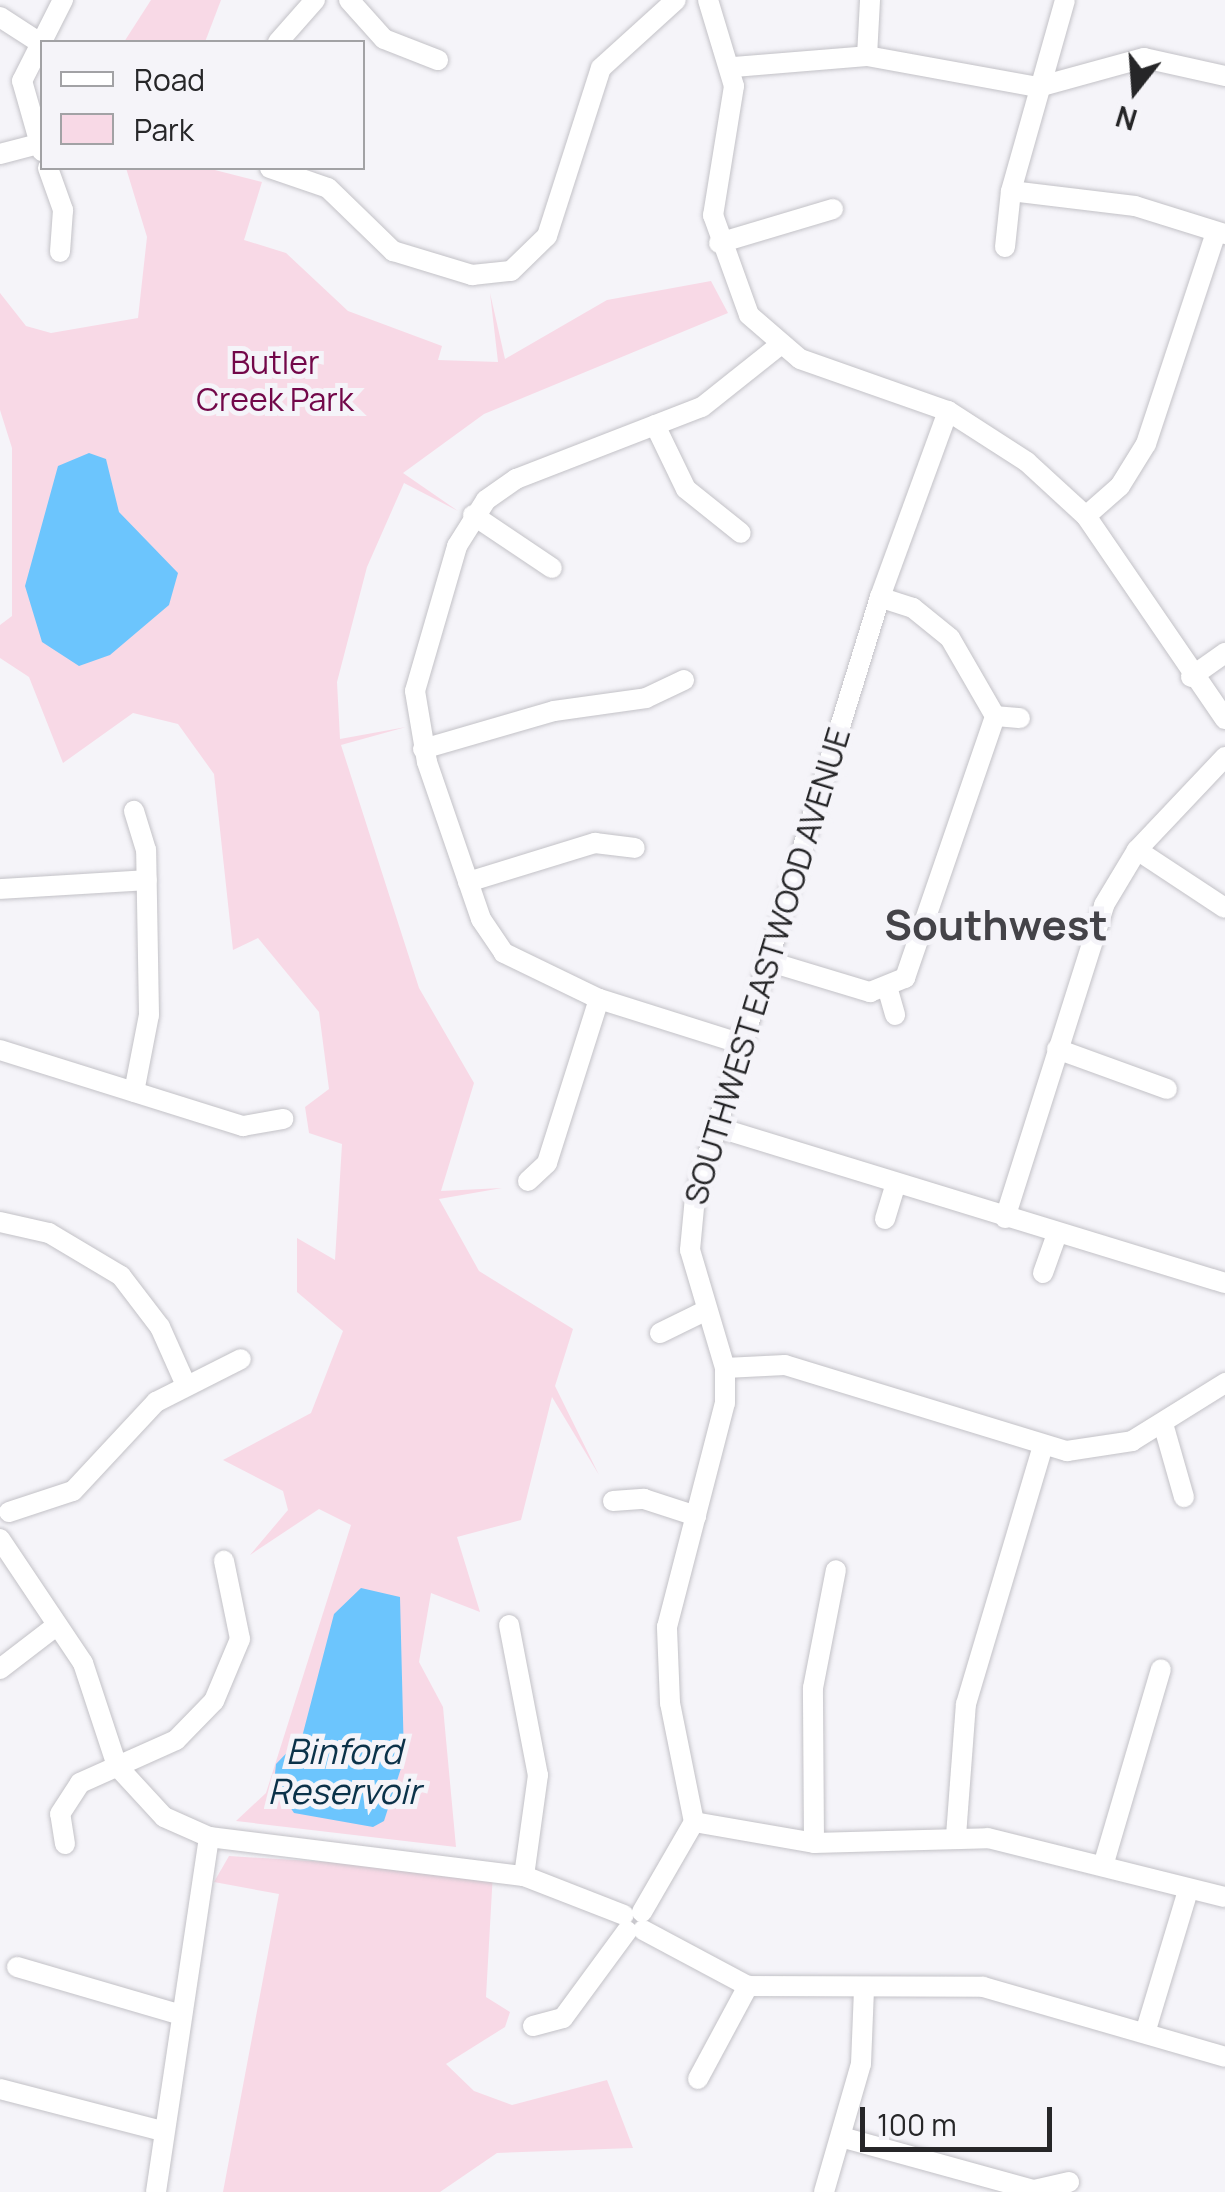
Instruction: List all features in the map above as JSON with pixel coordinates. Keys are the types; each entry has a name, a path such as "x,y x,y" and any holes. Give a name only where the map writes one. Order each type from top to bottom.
{"street":[{"path":"40,141 23,98 37,41 63,0"},
{"path":"280,40 315,0"},
{"path":"349,0 384,39 438,60"},
{"path":"276,170 328,188 393,250 472,276 511,271 539,250 601,68 676,0"},
{"path":"708,0 734,67 712,200 719,242 744,308 780,345 826,371 948,411 1027,462 1086,516 1191,676 1225,719"},
{"path":"867,56 870,0"},
{"path":"1005,246 1011,191 1065,0"},
{"path":"0,16 37,41"},
{"path":"734,67 867,56 1038,87 1144,58 1225,76"},
{"path":"0,154 40,146"},
{"path":"49,170 63,210 60,252"},
{"path":"1011,191 1135,206 1220,233 1146,444 1120,486 1086,516"},
{"path":"719,242 833,209"},
{"path":"742,1044 599,1000 504,952 468,882 424,749 421,661 472,515 516,478 655,425 736,388 780,345"},
{"name":"SOUTHWEST EASTWOOD AVENUE","path":"694,1822 670,1703 667,1626 720,1437 726,1368 705,1311 690,1234 716,1127 880,597 948,411"},
{"path":"655,425 686,489 741,533"},
{"path":"472,515 552,568"},
{"path":"880,597 913,608 950,638 995,716 916,960 888,990"},
{"path":"1191,676 1225,653"},
{"path":"424,749 554,711 646,698 684,680"},
{"path":"995,716 1020,718"},
{"path":"1006,1218 1104,905 1137,850 1225,757"},
{"path":"134,810 148,880 150,1015 134,1092"},
{"path":"468,882 595,844 635,848"},
{"path":"1137,850 1225,908"},
{"path":"0,889 148,880"},
{"path":"768,961 888,990"},
{"path":"888,990 895,1015"},
{"path":"528,1181 548,1163 599,1000"},
{"path":"1057,1048 1167,1088"},
{"path":"0,1050 244,1126 282,1119"},
{"path":"716,1127 1225,1284"},
{"path":"885,1219 896,1184"},
{"path":"0,1222 49,1232 121,1276 160,1326 186,1385"},
{"path":"1044,1273 1057,1234"},
{"path":"660,1333 705,1311"},
{"path":"3,1513 73,1491 143,1414 186,1385 242,1359"},
{"path":"726,1368 785,1366 1042,1446 1100,1450 1164,1427 1225,1383"},
{"path":"1164,1427 1184,1497"},
{"path":"956,1836 966,1704 1042,1446"},
{"path":"613,1502 644,1500 696,1516"},
{"path":"0,1538 88,1675 117,1766 154,1810 209,1837 524,1876 634,1922 748,1986 982,1987 1225,2057"},
{"path":"65,1844 60,1814 70,1794 190,1729 232,1666 241,1626 224,1561"},
{"path":"814,1843 813,1688 836,1570"},
{"path":"510,1625 538,1775 524,1876"},
{"path":"0,1669 56,1626"},
{"path":"1103,1866 1161,1669"},
{"path":"533,2026 563,2018 634,1922 694,1822 814,1843 956,1836 1103,1866 1188,1892 1225,1897"},
{"path":"156,2192 178,2014 209,1837"},
{"path":"1146,2032 1188,1892"},
{"path":"17,1967 178,2014"},
{"path":"698,2079 748,1986"},
{"path":"824,2192 861,2064 864,1988"},
{"path":"0,2089 162,2131"},
{"path":"841,2137 1034,2190 1068,2182"}],"green space":[{"path":"151,0 221,0 206,40 125,40"},
{"name":"Butler Creek Park","path":"127,170 215,170 262,182 244,240 286,253 348,311 442,346 438,360 498,362 490,293 505,359 607,300 711,281 728,313 484,414 403,473 458,511 404,483 367,567 337,682 340,739 406,727 341,745 419,988 474,1083 441,1191 502,1188 439,1199 479,1271 573,1329 555,1386 599,1475 552,1397 521,1520 457,1537 480,1612 431,1593 419,1662 443,1707 456,1847 236,1821 266,1793 351,1525 319,1509 250,1555 288,1510 283,1491 223,1460 311,1413 343,1331 297,1292 297,1238 335,1260 342,1144 309,1133 305,1107 329,1089 319,1012 258,938 233,950 214,774 178,724 133,713 63,763 29,677 0,658 0,625 12,616 12,448 0,410 0,293 26,326 51,333 138,318 147,237"},
{"path":"229,1856 493,1872 486,1997 510,2012 505,2027 446,2064 474,2091 512,2105 607,2080 633,2148 497,2153 440,2192 223,2192 279,1894 214,1882"}],"water":[{"path":"89,453 106,459 119,512 178,573 169,605 110,655 79,666 42,642 25,586 58,466"},
{"name":"Binford Reservoir","path":"361,1588 400,1597 404,1759 384,1821 373,1827 294,1813 274,1783 276,1764 302,1737 334,1614"}],"district":[{"name":"Southwest","path":"996,924"}]}
